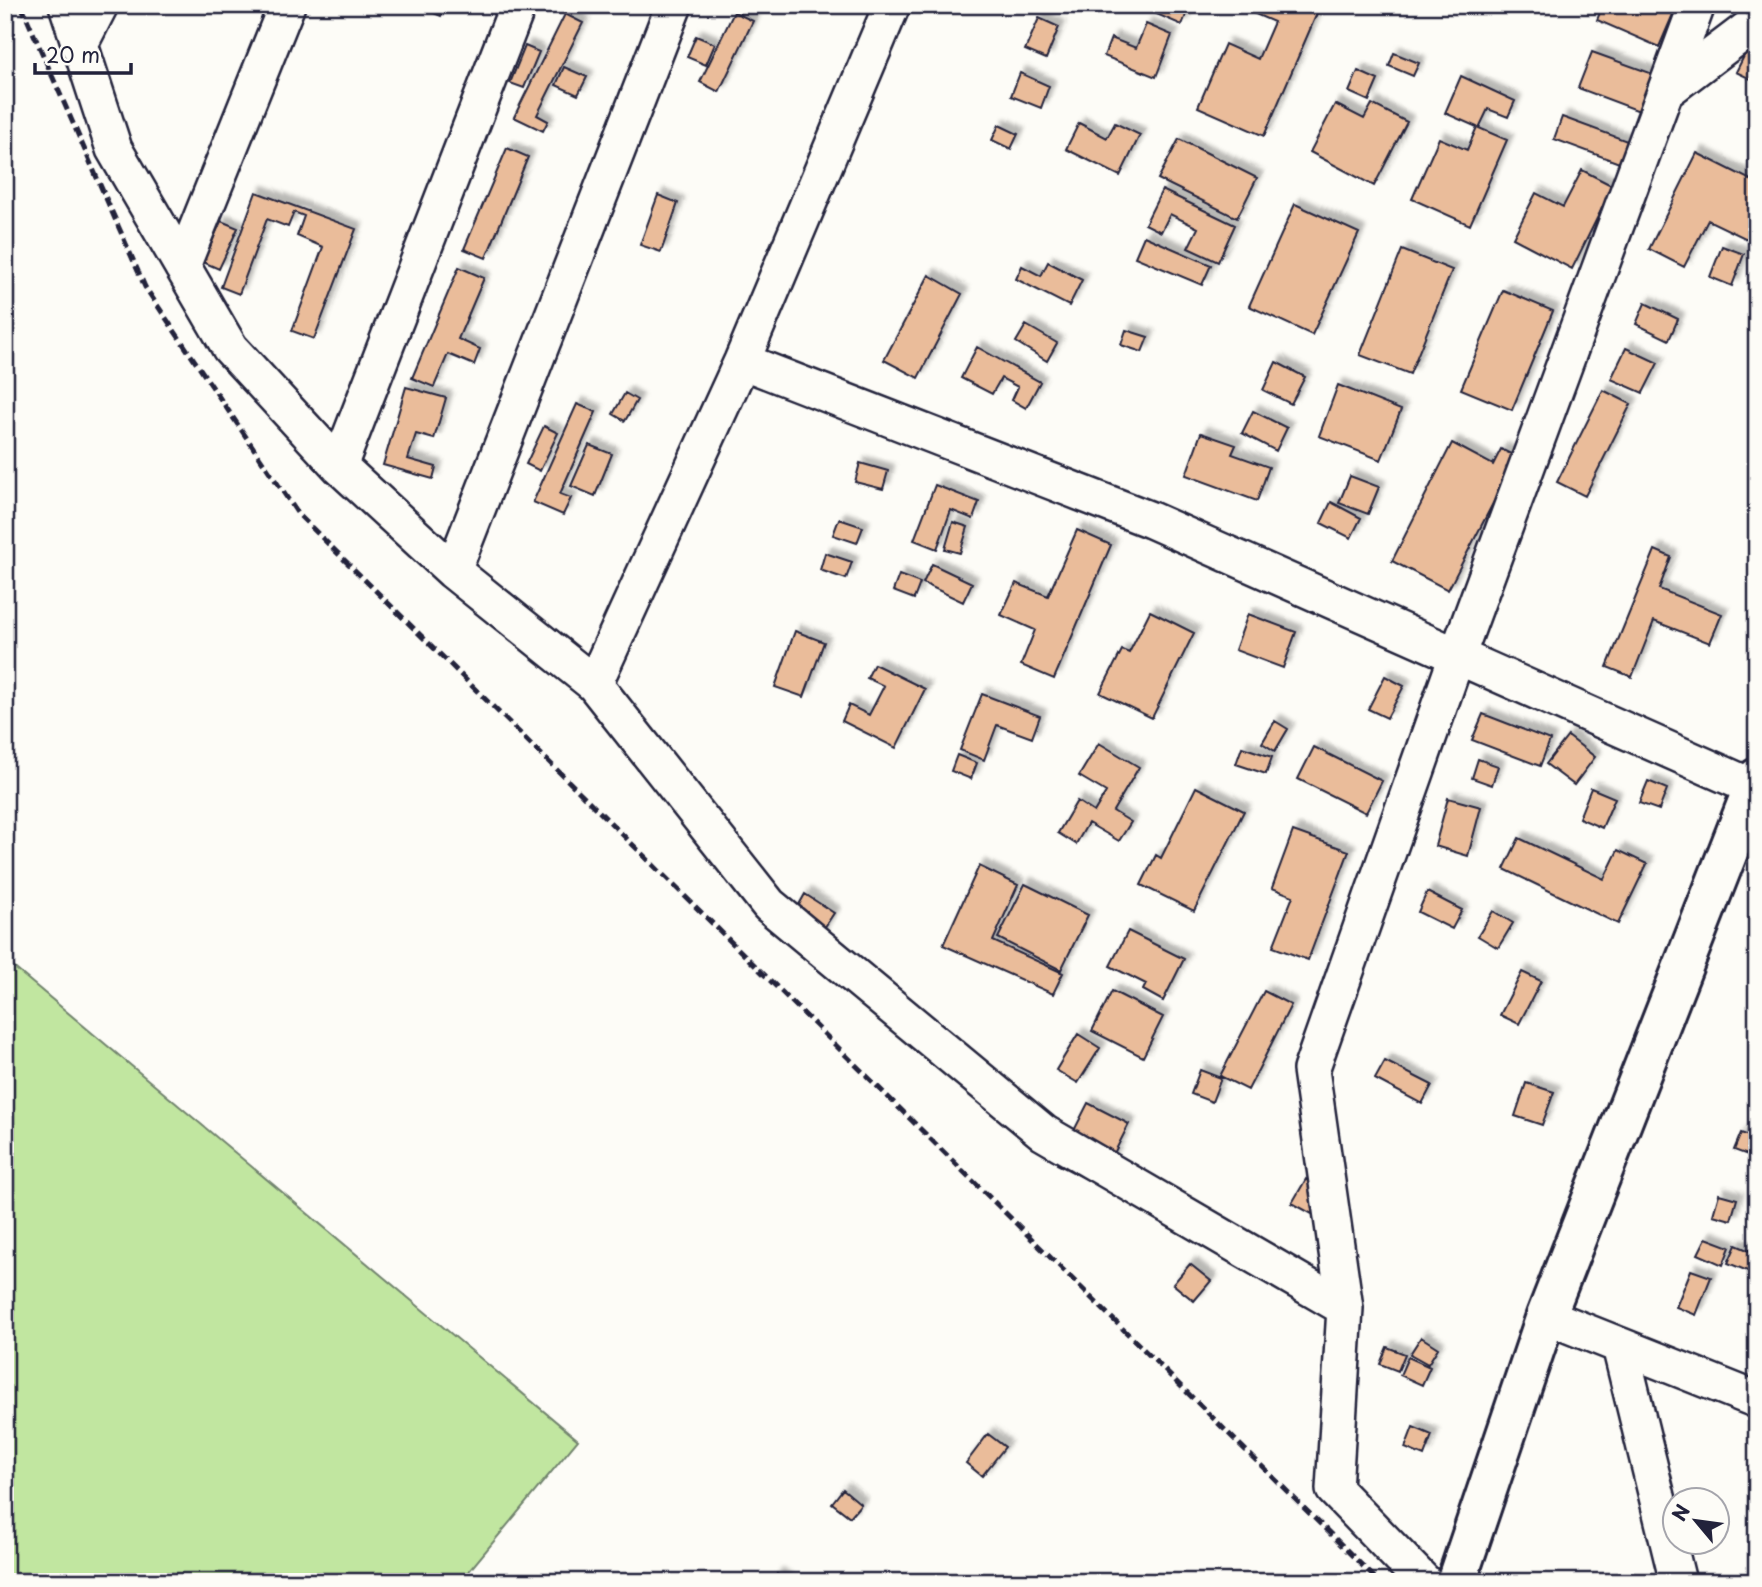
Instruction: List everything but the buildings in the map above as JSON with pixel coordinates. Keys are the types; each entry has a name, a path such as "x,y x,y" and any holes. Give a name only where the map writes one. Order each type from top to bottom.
{"main road":[{"path":"1456,1582 1546,1316 1756,785"}],"street":[{"path":"67,5 114,149 230,348 339,466 453,571 594,684 769,905 1044,1133 1345,1308"},
{"path":"79,46 100,5"},
{"path":"182,266 287,5"},
{"path":"339,466 518,5"},
{"path":"453,571 674,5"},
{"path":"594,684 741,362 892,5"},
{"path":"1424,1582 1334,1489 1345,1308 1311,1070 1457,656 1698,5"},
{"path":"1666,91 1757,22"},
{"path":"741,362 1151,520 1756,785"},
{"path":"1546,1316 1757,1400"},
{"path":"1620,1346 1678,1582"}],"green space":[{"path":"5,960 578,1440 460,1582 5,1582"}],"railway":[{"path":"21,5 145,287 298,514 1379,1582"}]}
